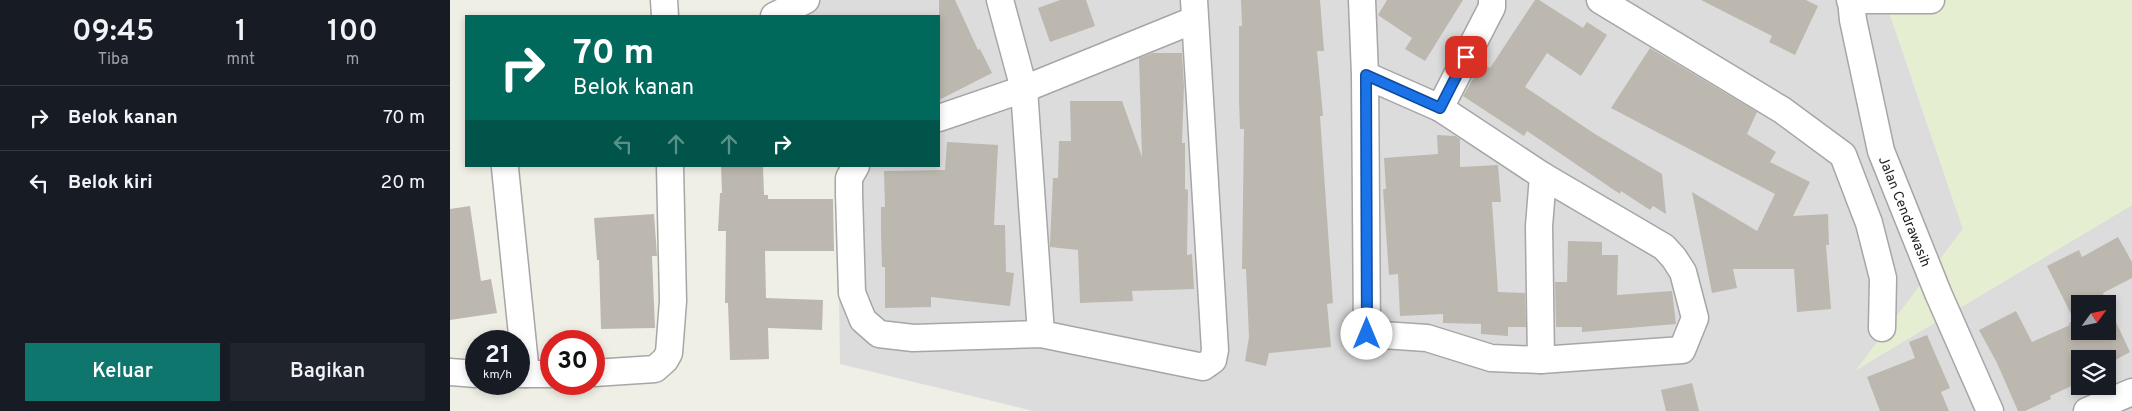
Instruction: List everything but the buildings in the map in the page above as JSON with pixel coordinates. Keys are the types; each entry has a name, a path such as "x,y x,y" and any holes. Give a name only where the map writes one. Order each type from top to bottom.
{"street":[{"path":"664,0 665,15"},
{"path":"776,15 806,0"},
{"path":"1000,0 1024,89 1041,334"},
{"path":"1362,0 1366,75 1367,334 1427,338 1491,358 1540,360 1682,350 1696,318 1683,272 1664,247 1543,176 1440,108 1366,75"},
{"path":"1600,0 1782,110 1843,155 1869,223 1883,278 1882,328"},
{"path":"1851,0 1931,0"},
{"name":"Jalan Cendrawasih","path":"1851,0 1853,20 1880,150 1938,293 1990,411"},
{"path":"1440,108 1496,2"},
{"path":"855,167 849,178 852,293 863,320 879,334 913,338 1041,334 1203,367 1213,360 1215,350 1194,10 1024,89 940,118"},
{"path":"605,373 655,369 665,360 669,353 673,301 670,167"},
{"path":"504,168 532,374"},
{"path":"1540,360 1539,226 1543,176"},
{"path":"450,372 465,373"},
{"path":"2087,411 2132,392"}],"shaded area":[{"path":"803,0 1885,0 1963,229 1857,369 2132,205 2132,411 1033,411 840,364 837,167 940,167 940,15 810,15"}],"green space":[{"path":"1885,0 2132,0 2132,205 1856,370 1963,229"}],"route":[{"path":"1367,334 1366,75 1440,108 1466,57"}]}
